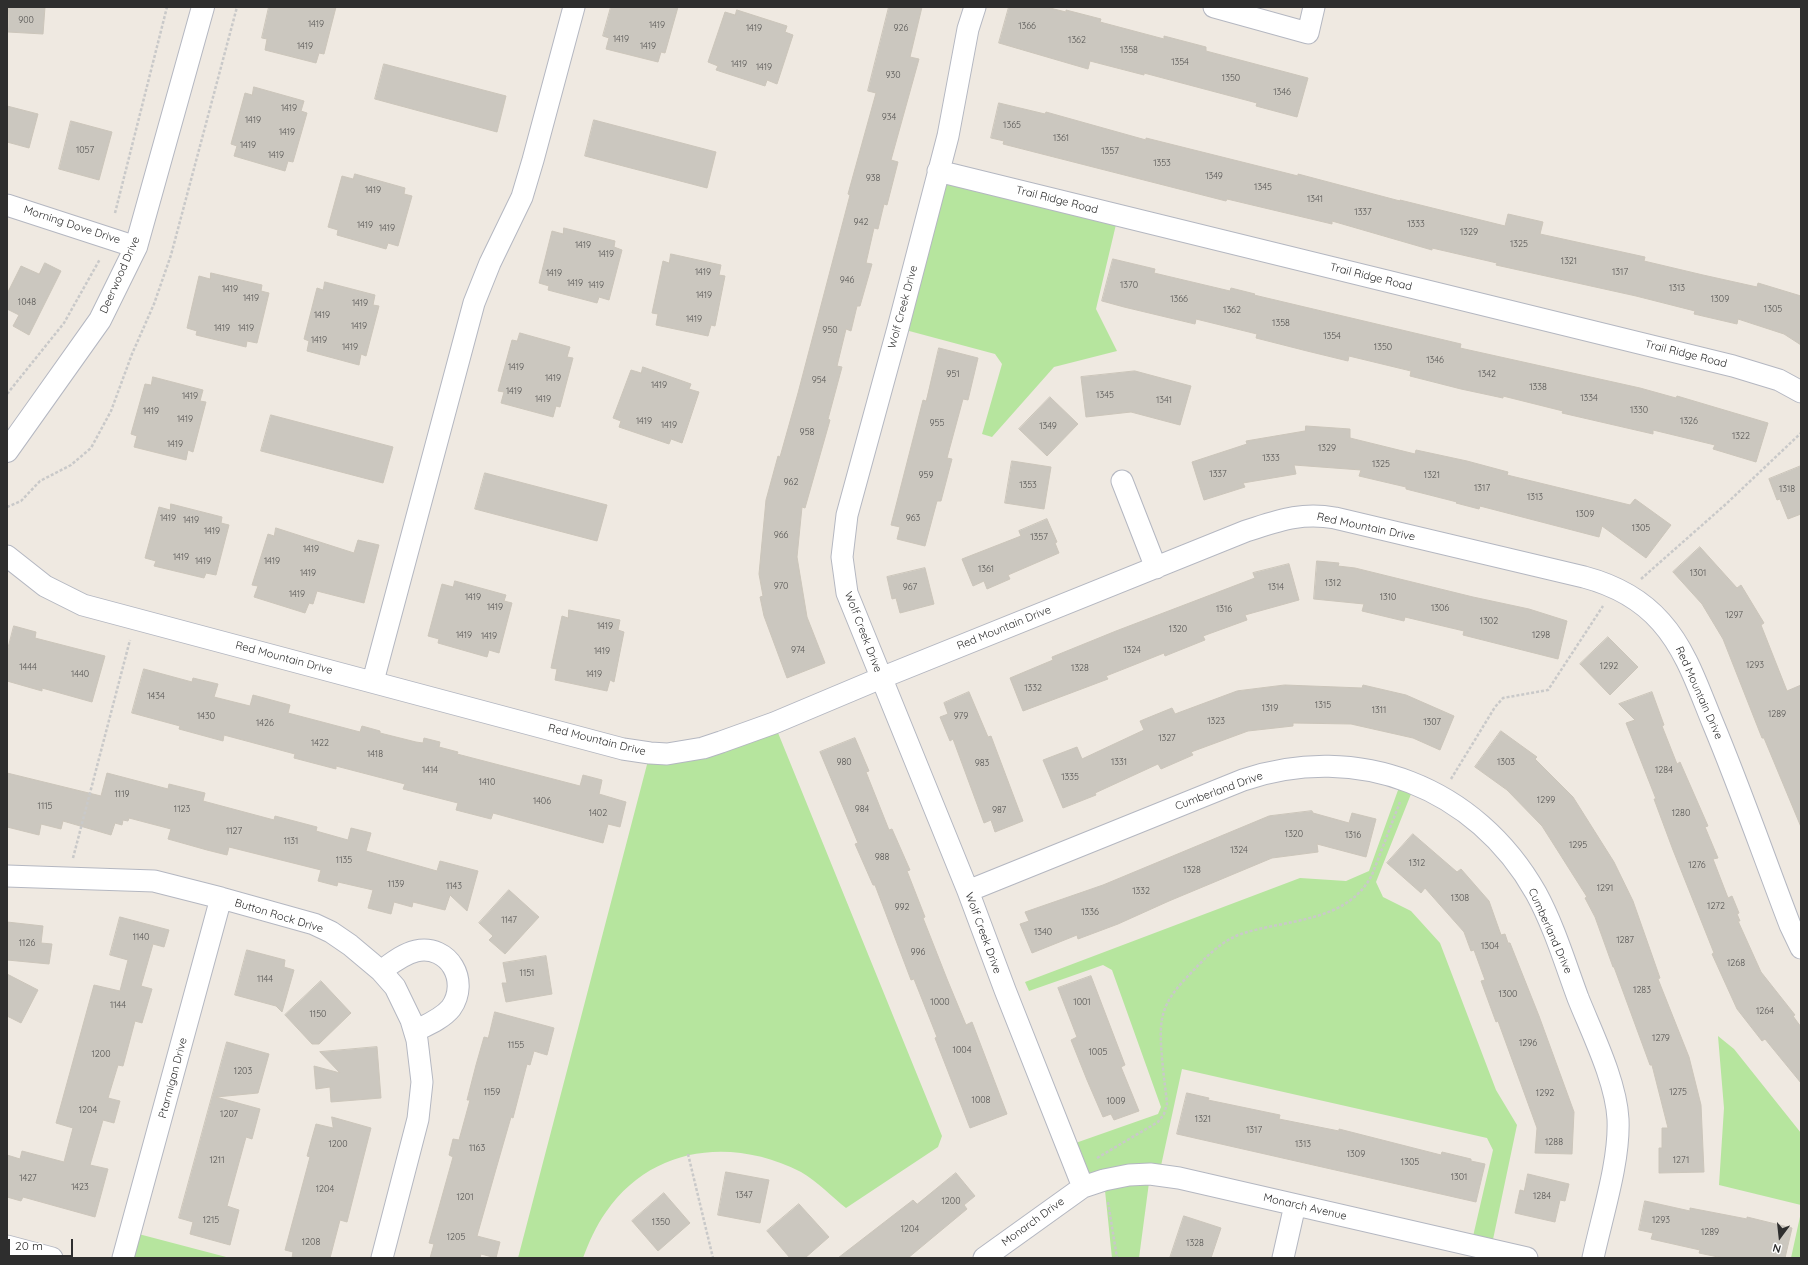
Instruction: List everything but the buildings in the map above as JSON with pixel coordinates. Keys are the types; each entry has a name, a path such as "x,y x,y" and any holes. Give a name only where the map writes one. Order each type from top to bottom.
{"street":[{"name":"Deerwood Drive","path":"7,451 100,320 136,247 203,7"},
{"path":"373,681 474,303 490,263 522,197 574,7"},
{"name":"Wolf Creek Drive","path":"975,7 968,29 948,136 847,515 843,567 847,593 968,891 1005,990 1080,1179"},
{"path":"1214,7 1308,33 1314,7"},
{"name":"Trail Ridge Road","path":"938,171 1733,366 1779,380 1801,392"},
{"name":"Morning Dove Drive","path":"7,204 136,247"},
{"path":"1122,481 1156,568"},
{"name":"Red Mountain Drive","path":"7,556 45,586 64,597 83,605 373,681 623,749 667,754 703,748 774,723 881,678 1246,531 1288,518 1310,515 1335,518 1576,575 1620,590 1650,610 1671,633 1689,665 1723,748 1790,925 1801,948"},
{"name":"Cumberland Drive","path":"968,891 1256,776 1283,769 1335,766 1365,769 1408,781 1440,796 1467,815 1498,841 1512,858 1536,894 1551,928 1611,1083 1618,1118 1616,1151 1593,1258"},
{"name":"Button Rock Drive","path":"7,876 154,881 314,924 331,932 350,945 381,970 395,987 404,1002 415,1032 420,1060 422,1101 382,1258"},
{"name":"Ptarmigan Drive","path":"123,1258 221,898"},
{"path":"381,970 403,956 418,950 430,951 442,957 456,972 459,981 458,991 450,1009 437,1020 415,1032"},
{"name":"Monarch Avenue","path":"1080,1179 1104,1180 1129,1175 1159,1175 1527,1258"},
{"name":"Monarch Drive","path":"984,1258 1080,1179"},
{"path":"1283,1258 1295,1205"},
{"path":"7,1246 52,1258"}],"path":[{"path":"115,214 167,7"},
{"path":"7,507 21,501 40,481 71,465 91,448 111,411 132,354 154,304 171,255 237,7"},
{"path":"7,394 64,323 100,259"},
{"path":"1440,796 1495,707 1503,698 1548,690 1620,590 1726,504 1801,433"},
{"path":"68,878 136,620"},
{"path":"1080,1179 1162,1119 1167,1104 1162,1018 1170,999 1186,978 1203,960 1234,938 1319,916 1343,906 1356,897 1372,875 1408,781"},
{"path":"688,1154 713,1258"},
{"path":"1104,1180 1117,1258"}],"green space":[{"path":"938,171 1118,216 1096,309 1117,351 1054,367 992,437 982,434 1002,364 995,354 898,328"},
{"path":"774,723 942,1136 938,1147 846,1208 819,1184 801,1172 775,1161 748,1154 721,1152 695,1154 670,1161 646,1173 625,1190 602,1217 583,1258 518,1258 650,753"},
{"path":"1402,779 1415,784 1376,882 1383,897 1411,911 1440,943 1496,1090 1517,1125 1491,1249 1471,1245 1493,1150 1487,1138 1182,1069 1159,1175 1150,1175 1139,1258 1112,1258 1104,1181 1083,1187 1067,1146 1158,1114 1161,1107 1112,970 1103,965 1029,991 1025,982 1300,878 1346,881 1369,871"},
{"path":"1718,1036 1734,1049 1801,1133 1801,1205 1719,1185 1724,1108"},
{"path":"1801,1212 1801,1258 1791,1258"},
{"path":"131,1232 230,1258 123,1258"}]}
